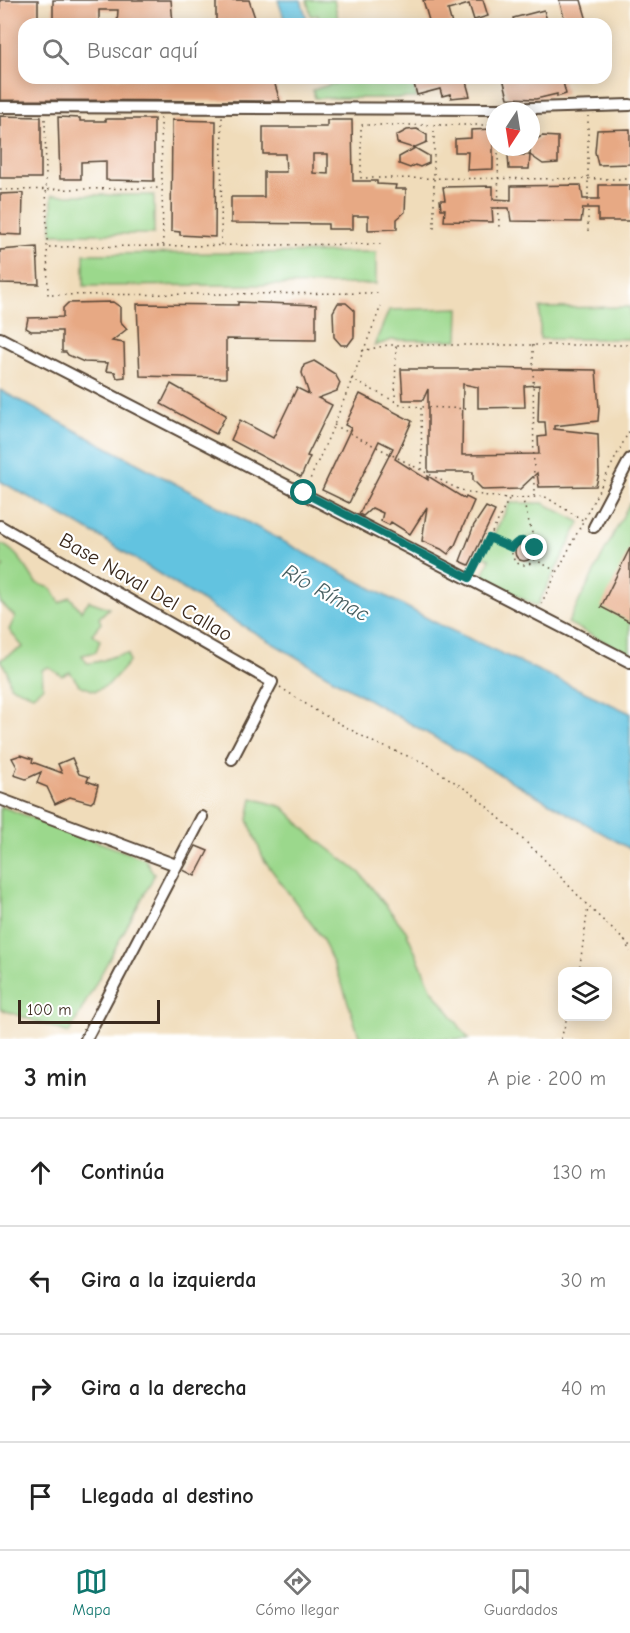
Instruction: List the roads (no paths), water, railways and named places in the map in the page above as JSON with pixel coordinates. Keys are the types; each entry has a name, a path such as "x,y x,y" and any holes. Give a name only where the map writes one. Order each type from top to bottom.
{"street":[{"path":"0,107 498,109 630,105"},
{"path":"0,338 630,662"},
{"path":"594,527 630,459"},
{"name":"Base Naval Del Callao","path":"0,526 272,682 232,759"},
{"path":"0,799 176,865"},
{"path":"86,1039 202,817"}],"water":[{"path":"278,0 301,0 306,18 284,18"},
{"name":"Río Rímac","path":"0,390 440,625 630,713 630,849 383,708 228,617 100,537 0,481"}]}
